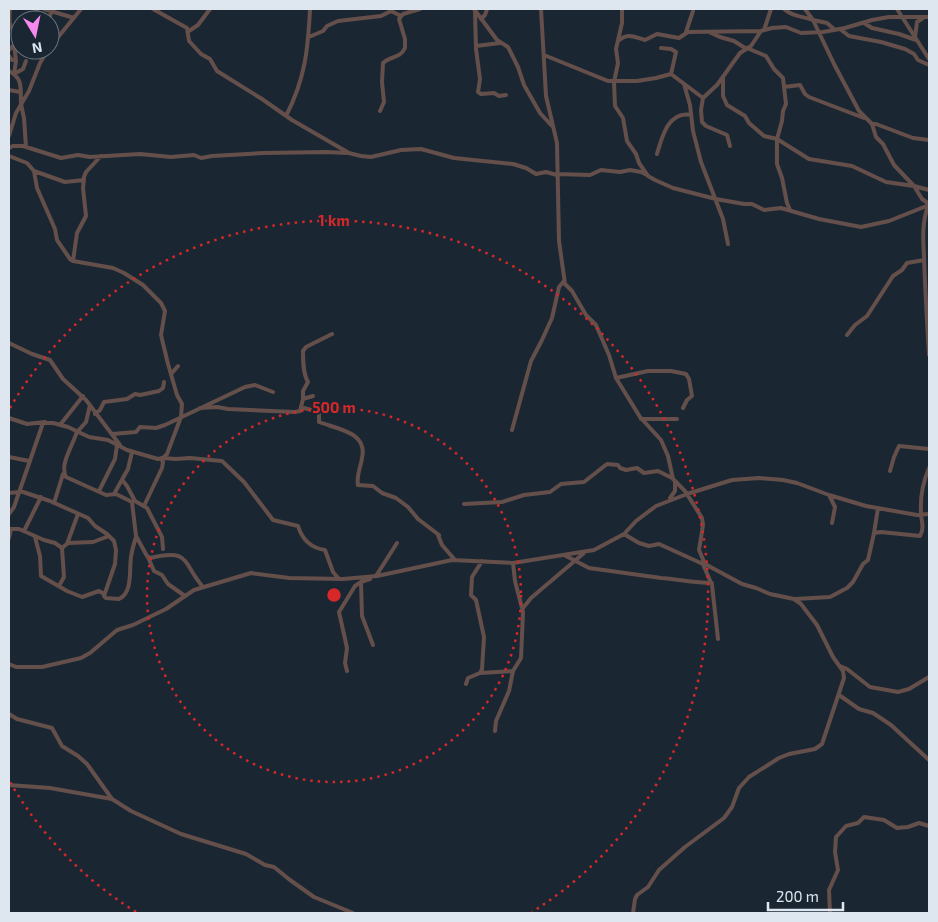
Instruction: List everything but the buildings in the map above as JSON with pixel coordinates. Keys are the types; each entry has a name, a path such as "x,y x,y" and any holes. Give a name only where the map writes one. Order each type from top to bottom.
{"street":[{"path":"60,35 81,9"},
{"path":"153,9 172,18 189,31"},
{"path":"210,9 198,25 189,31 188,40 201,54 210,59 217,71 286,116 349,152 361,156 421,149 454,158 513,164 526,168 536,174 546,172 590,175 601,170 620,172 630,170 641,172 661,184 716,200 752,204 764,210 781,208 819,219 864,227 889,221 929,205"},
{"path":"286,116 304,71 309,37 310,9"},
{"path":"401,16 420,9"},
{"path":"481,18 485,15 487,9"},
{"path":"541,9 546,96 557,142 559,241 564,281 586,315 596,324 616,378 641,419 661,440 668,456 672,478 687,494 703,520 699,550 712,583 718,639"},
{"path":"622,9 616,49 618,67 614,82 615,106 623,118 627,141 648,176"},
{"path":"730,146 726,135 706,126 702,122 703,98 723,78 740,53 751,45 763,31 771,9"},
{"path":"784,9 792,15 804,16 826,23 850,36 905,49 914,54 918,60 929,65"},
{"path":"805,9 813,20 837,70 864,118"},
{"path":"897,9 929,59"},
{"path":"309,37 323,31 326,26 338,20 381,16 394,10 401,16"},
{"path":"474,10 500,43 508,47 518,66 524,85 536,107 554,127"},
{"path":"474,10 480,79 478,92 481,94 494,93 499,96 506,95"},
{"path":"618,42 625,36 631,35 645,40 658,34 679,38 686,32 693,11"},
{"path":"60,14 74,18"},
{"path":"380,111 384,101 383,63 386,60 397,57 405,48 405,39 399,21 401,16"},
{"path":"686,32 763,31 786,28 801,33 837,29 890,17 927,17"},
{"path":"916,39 917,22 927,17"},
{"path":"863,23 872,28 916,39"},
{"path":"821,37 825,31"},
{"path":"709,32 720,38 734,41 768,58 774,69 783,78 786,104 777,140 776,158 785,198 790,210"},
{"path":"476,46 500,43"},
{"path":"661,48 676,52 671,74"},
{"path":"544,55 614,82 656,78 671,74"},
{"path":"14,74 16,60"},
{"path":"9,136 21,104 42,60"},
{"path":"14,74 22,70 26,61"},
{"path":"9,71 21,82 20,92 26,147"},
{"path":"671,74 703,98"},
{"path":"723,78 724,96 727,105 745,116 764,136 785,143 809,159 852,166 886,182 929,190"},
{"path":"684,84 701,162 723,219 728,244"},
{"path":"784,87 800,85 809,98 864,118 872,124 913,138 929,140"},
{"path":"9,90 20,92"},
{"path":"26,96 30,100"},
{"path":"657,154 667,126 679,116 691,115"},
{"path":"872,124 876,137 894,165 914,186 922,200 929,205"},
{"path":"9,148 26,147 61,158 75,155 90,158 140,154 171,157 196,156 201,158 264,153 349,152"},
{"path":"9,156 27,163 34,171 64,182 84,180"},
{"path":"73,261 76,233 86,216 84,180 86,172 101,156"},
{"path":"34,171 37,188 55,229 57,240 73,261 119,271 138,281 156,297 165,311 161,335 177,394 182,404 182,417 169,450 162,458 162,468 144,506"},
{"path":"929,205 924,229 924,293 929,355"},
{"path":"847,336 855,325 867,316 893,276 902,270 907,263 924,260"},
{"path":"512,430 532,358 552,318 559,287 564,281"},
{"path":"300,410 304,388 308,385 304,375 303,351 306,347 332,334"},
{"path":"9,343 50,360 63,379 83,396 112,434 119,446 115,459 99,491"},
{"path":"172,373 178,366"},
{"path":"616,378 648,371 671,371 686,374 689,379 692,396 687,400 683,408"},
{"path":"96,414 104,402 127,398 136,394 140,395 159,391 164,388 164,382"},
{"path":"112,434 136,432 140,427 158,428 245,387 255,385 274,392"},
{"path":"60,425 83,396"},
{"path":"303,399 313,396"},
{"path":"54,502 67,458 78,431 86,422 90,406"},
{"path":"198,408 217,407 280,412 304,408 319,412 319,422 353,434 358,438 363,455 357,478 358,485 373,486 382,493 396,498 408,507 418,519 438,535 442,545 454,560"},
{"path":"9,418 28,424 44,422 60,425 89,437 102,439 132,452 142,453 154,458 190,458 223,462 244,482 273,520 298,526 301,536 314,547 325,550 333,572 339,579"},
{"path":"641,419 677,419"},
{"path":"9,514 14,507 41,425 47,423"},
{"path":"890,472 898,446 929,449"},
{"path":"114,494 123,481 132,452"},
{"path":"9,457 29,461"},
{"path":"464,504 502,502 524,495 550,492 561,484 584,482 607,464 618,465 626,470 637,468 644,473 658,471 672,478"},
{"path":"874,533 920,536 923,529 923,518 921,515 922,489 929,468"},
{"path":"64,473 68,479 106,495 114,494 124,497 133,503 136,536 142,549 154,570 162,575 168,584 185,596"},
{"path":"9,664 42,667 81,658 117,630 150,617 203,587 251,573 289,578 339,579 377,576 454,560 513,562 586,552 599,548 624,534 650,510 669,500 732,480 762,478 797,483 829,495 878,508 921,515 929,514"},
{"path":"123,481 135,501 144,506 162,537 163,549"},
{"path":"669,500 675,493 675,482"},
{"path":"9,493 19,492 54,502 88,518 95,526 109,536 115,543 115,561 104,594"},
{"path":"829,495 835,507 832,523"},
{"path":"24,531 41,497"},
{"path":"700,555 708,567 742,584 770,594 794,599 830,597 847,588 868,560 878,508"},
{"path":"59,586 64,578 61,559 62,548 67,544 78,514"},
{"path":"9,538 10,529 17,528 55,543 62,548"},
{"path":"624,534 639,543 649,546 659,544 703,564"},
{"path":"35,536 40,556 41,575 82,597 99,591 106,598 116,599 122,598 127,593 131,555 136,536"},
{"path":"67,544 93,542 109,536"},
{"path":"347,671 345,663 347,648 339,612 340,607 355,586 377,576 397,542"},
{"path":"523,608 531,598 586,552"},
{"path":"148,557 169,554 184,560 203,587"},
{"path":"563,554 590,568 663,579 671,578 697,583 712,583"},
{"path":"480,673 484,637 476,600 471,595 473,575 482,561"},
{"path":"495,731 496,721 509,690 513,671 521,658 523,608 516,587 513,562"},
{"path":"361,582 362,616 374,646"},
{"path":"633,913 637,895 648,887 659,870 685,847 724,818 732,807 739,788 749,777 785,755 812,750 820,746 844,678 840,666 833,657 817,624 801,604 794,599"},
{"path":"840,666 847,669 870,687 898,692 909,689 929,677"},
{"path":"482,667 489,672"},
{"path":"466,684 468,678 480,673 513,671"},
{"path":"839,695 859,709 869,711 891,724 929,760"},
{"path":"9,714 17,719 52,728 62,746 87,764 112,799 131,811 180,834 246,854 265,865 274,867 314,897 353,913"},
{"path":"9,785 50,788 112,799"},
{"path":"830,913 829,890 838,870 835,852 836,837 846,826 858,823 864,817 884,820 897,828 919,824 929,826"}]}
